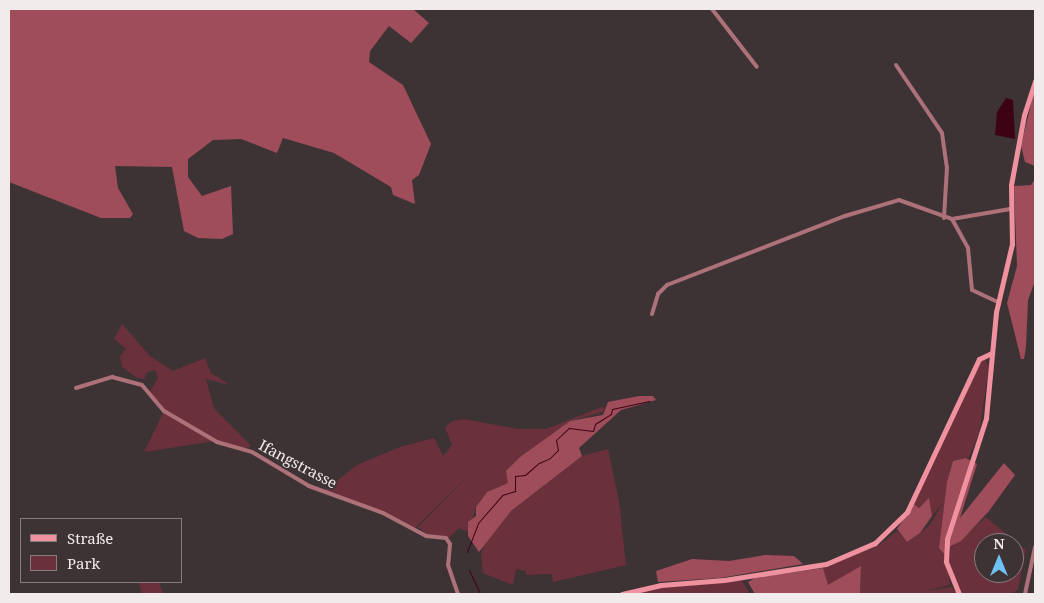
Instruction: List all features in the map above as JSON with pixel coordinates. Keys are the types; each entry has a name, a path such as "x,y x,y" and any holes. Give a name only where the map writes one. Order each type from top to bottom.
{"street":[{"path":"712,9 757,67"},
{"path":"896,66 942,133 947,167 944,218"},
{"path":"959,594 948,567 946,547 968,465 986,418 998,302 1012,244 1011,185 1024,115 1035,81"},
{"path":"652,314 658,294 667,285 892,200 909,201 944,218 952,219 1010,209"},
{"path":"952,219 967,244 972,290 998,302"},
{"path":"622,594 661,586 742,577 837,561 867,549 891,531 915,498 979,359 992,353"},
{"name":"Ifangstrasse","path":"76,388 112,377 142,385 164,411 217,442 252,452 309,486 383,513 426,536 446,538 450,544 450,570 457,584 458,594"},
{"path":"1025,594 1035,547"}],"green space":[{"path":"122,324 150,356 173,371 205,358 211,373 230,385 206,379 214,408 251,446 246,449 215,441 144,452 164,411 149,393 158,378 155,370 147,372 144,379 137,378 122,367 120,357 126,349 114,339"},
{"path":"985,358 989,367 979,433 969,457 953,461 947,482 946,556 950,585 924,591 952,587 957,594 860,594 861,567 827,586 823,568 879,545 897,531 908,542 930,525 943,502 932,516 929,499 919,508 914,504 979,362"},
{"path":"602,407 605,408 602,412 570,421 520,457 508,483 487,492 476,507 468,531 459,528 449,538 429,536 418,527 469,475 414,529 383,513 324,491 357,465 400,447 434,438 443,456 452,445 445,427 453,421 464,419 518,429 546,429"},
{"path":"608,449 619,501 626,565 553,582 552,574 526,575 526,571 516,569 513,585 483,573 481,553 489,535 511,511 582,456"},
{"path":"986,517 1005,533 974,533 974,583 1019,583 1018,589 1012,594 961,594 948,565 947,551"},
{"path":"741,579 750,594 629,594 661,587"},
{"path":"139,583 159,583 163,594 142,594"}],"shaded area":[{"path":"9,9 413,9 429,23 411,43 389,26 370,51 369,62 403,85 431,144 419,175 412,180 415,204 393,195 391,187 334,153 283,138 277,153 241,139 213,140 188,159 188,177 202,196 231,186 233,234 222,239 198,238 184,231 172,167 115,166 118,188 133,214 130,218 101,218 9,182"},
{"path":"1035,87 1035,166 1025,162 1021,146"},
{"path":"1006,98 1013,100 1015,139 995,135 997,112"},
{"path":"1035,179 1035,281 1028,300 1026,347 1024,359 1021,359 1007,303 1017,266 1014,186 1031,185"},
{"path":"639,396 653,396 656,400 621,410 579,448 582,456 511,511 479,552 468,536 468,522 476,516 476,507 487,492 508,483 506,471 520,457 570,421 603,415 608,402"},
{"path":"966,458 977,464 960,518 1004,463 1015,475 989,511 961,541 951,546 946,556 939,548 947,482 953,461"},
{"path":"929,498 932,516 920,533 907,542 897,529 914,504 919,508"},
{"path":"765,555 794,556 803,564 720,578 658,582 656,571 692,559 729,561"},
{"path":"861,566 860,594 755,594 748,582 755,578 823,568 828,585"}],"waterway":[{"path":"467,552 478,523 502,495 515,491 515,476 525,475 539,463 550,458 558,450 556,440 569,428 593,431 595,424 611,414 612,409 649,401"},
{"path":"469,570 480,594"}]}
